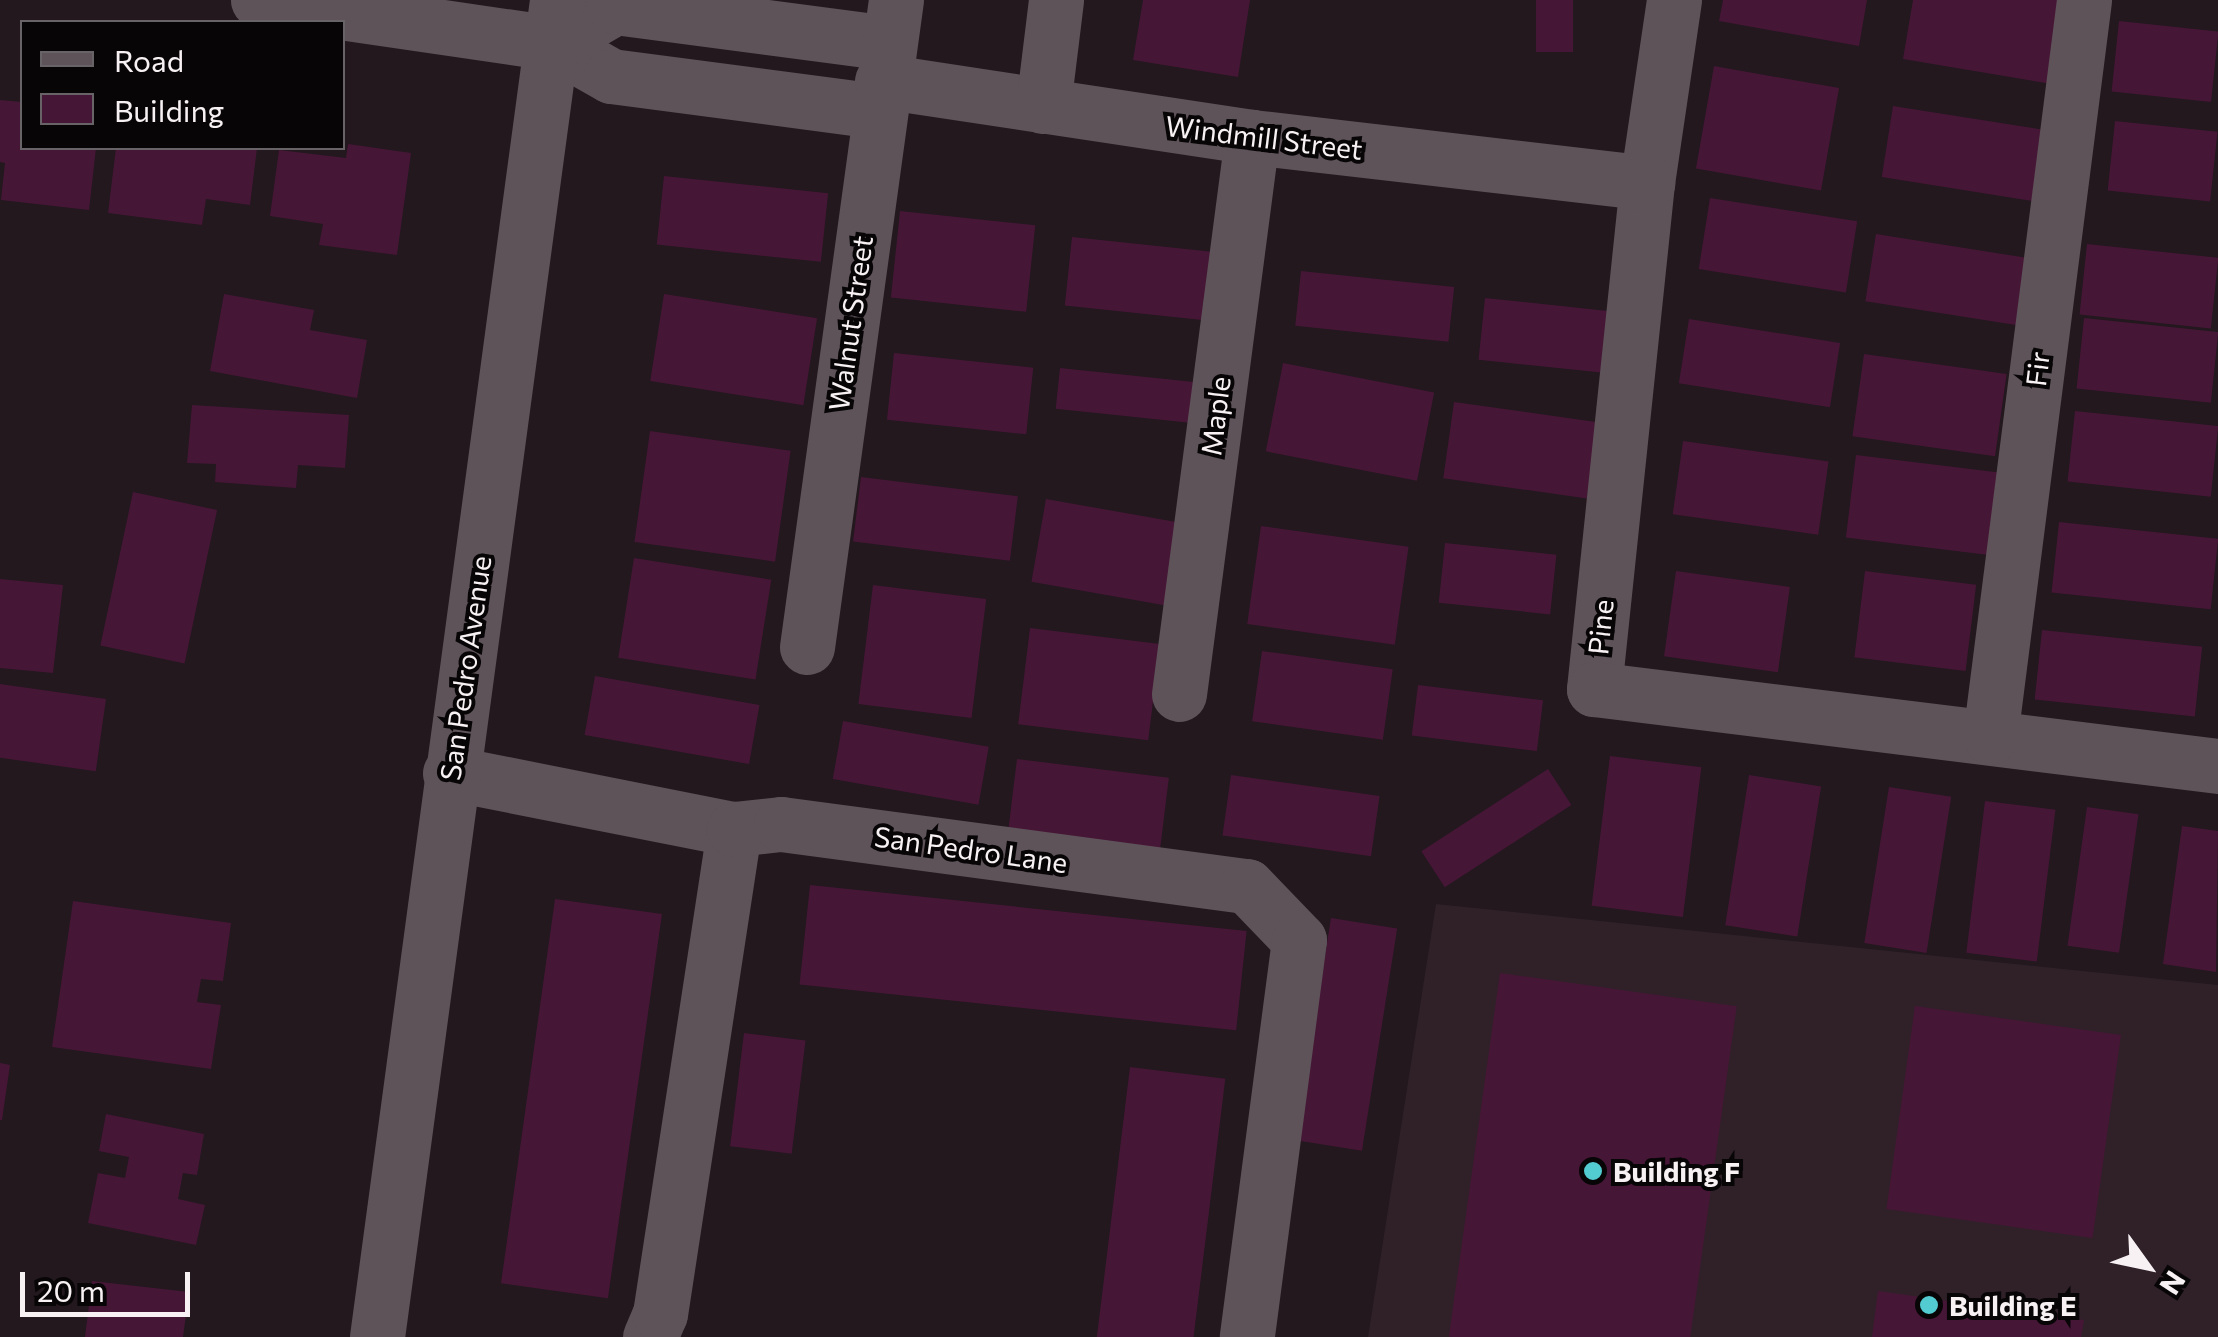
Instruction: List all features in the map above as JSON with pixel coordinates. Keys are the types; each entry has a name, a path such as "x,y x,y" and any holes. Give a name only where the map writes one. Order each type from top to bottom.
{"street":[{"path":"258,0 555,22"},
{"path":"1043,106 1056,0"},
{"name":"Pine","path":"1674,0 1646,182 1594,688 2218,766"},
{"name":"Fir","path":"1990,738 2084,0"},
{"name":"Windmill Street","path":"555,22 611,76 886,59 1043,106 1252,137 1646,182"},
{"name":"San Pedro Avenue","path":"389,1335 450,773 555,22"},
{"name":"Walnut Street","path":"806,647 886,59"},
{"name":"Maple","path":"1179,694 1252,137"},
{"path":"450,773 734,829 660,1314 650,1337"},
{"name":"San Pedro Lane","path":"734,829 781,824 1248,886 1299,940 1247,1337"}],"shaded area":[{"path":"1436,904 2218,985 2218,1337 1368,1337"}],"building":[{"path":"1143,0 1250,0 1238,77 1133,60"},
{"path":"1536,0 1573,0 1573,52 1536,52"},
{"path":"1723,0 1867,0 1859,46 1719,21"},
{"path":"1913,0 2066,0 2052,84 1903,59"},
{"path":"2119,21 2218,31 2211,102 2112,92"},
{"path":"1714,66 1839,88 1821,190 1696,168"},
{"path":"0,100 20,102 20,150 96,150 89,210 1,200 5,163 0,162"},
{"path":"1893,106 2045,130 2034,201 1882,177"},
{"path":"2115,121 2217,132 2210,201 2108,191"},
{"path":"348,144 411,153 397,255 319,245 323,224 270,216 279,150 346,158"},
{"path":"116,150 257,150 250,205 206,199 202,225 108,213"},
{"path":"664,176 828,193 821,262 657,245"},
{"path":"1710,198 1857,221 1846,292 1699,269"},
{"path":"900,211 1035,225 1026,312 891,298"},
{"path":"1876,234 2028,258 2017,325 1865,301"},
{"path":"1072,237 1233,254 1226,323 1065,306"},
{"path":"2087,244 2218,258 2211,328 2080,315"},
{"path":"1301,271 1454,287 1448,342 1295,326"},
{"path":"224,294 314,310 310,330 367,340 357,398 210,371"},
{"path":"664,294 817,318 803,405 650,381"},
{"path":"1485,298 1617,312 1611,374 1479,360"},
{"path":"2084,318 2218,332 2211,403 2077,389"},
{"path":"1689,319 1840,343 1830,407 1679,383"},
{"path":"894,353 1033,368 1026,434 887,420"},
{"path":"1864,354 2007,374 1995,456 1852,436"},
{"path":"1283,363 1434,392 1417,481 1266,451"},
{"path":"1060,368 1213,384 1209,425 1056,409"},
{"path":"1454,402 1598,422 1587,498 1443,478"},
{"path":"192,405 349,415 345,468 298,465 296,488 215,482 216,464 187,463"},
{"path":"2075,411 2218,426 2211,497 2068,482"},
{"path":"650,431 791,451 775,562 634,542"},
{"path":"1683,441 1829,461 1818,535 1673,514"},
{"path":"1856,455 2001,473 1991,555 1846,537"},
{"path":"861,477 1018,496 1010,561 853,542"},
{"path":"133,492 217,510 184,663 100,646"},
{"path":"1046,499 1195,525 1180,608 1031,582"},
{"path":"2059,522 2218,539 2211,609 2052,593"},
{"path":"1261,526 1409,547 1395,645 1247,624"},
{"path":"1445,543 1556,555 1550,614 1439,603"},
{"path":"634,558 771,580 755,680 618,658"},
{"path":"1676,571 1790,587 1778,672 1664,656"},
{"path":"1865,571 1976,585 1966,671 1854,657"},
{"path":"0,579 63,585 53,673 0,668"},
{"path":"873,585 986,599 972,718 858,704"},
{"path":"1030,628 1160,644 1148,740 1018,724"},
{"path":"2042,630 2202,647 2195,716 2035,700"},
{"path":"1262,651 1393,669 1383,740 1252,721"},
{"path":"595,676 759,705 749,764 585,735"},
{"path":"0,684 106,699 96,771 0,758"},
{"path":"1418,685 1543,700 1537,751 1412,736"},
{"path":"843,721 989,747 979,805 833,779"},
{"path":"1610,756 1701,767 1683,917 1592,906"},
{"path":"1017,759 1169,778 1160,852 1008,833"},
{"path":"1548,769 1571,805 1445,887 1421,851"},
{"path":"1231,775 1380,796 1371,856 1223,835"},
{"path":"1749,775 1821,786 1797,937 1725,925"},
{"path":"1889,787 1951,797 1927,953 1864,943"},
{"path":"1985,801 2055,810 2037,962 1966,953"},
{"path":"2087,807 2138,814 2119,953 2068,946"},
{"path":"2182,826 2218,831 2216,972 2163,964"},
{"path":"810,885 1247,931 1236,1030 800,984"},
{"path":"555,899 662,914 608,1298 501,1283"},
{"path":"73,901 231,923 223,981 201,979 197,1002 221,1005 211,1069 52,1047"},
{"path":"1331,918 1397,928 1362,1151 1296,1140"},
{"name":"Building F","path":"1500,973 1737,1006 1690,1337 1449,1336"},
{"path":"1915,1006 2121,1035 2092,1238 1886,1209"},
{"path":"744,1033 806,1041 792,1154 730,1146"},
{"path":"0,1063 10,1065 2,1120 0,1120"},
{"path":"1130,1067 1225,1079 1194,1337 1097,1337"},
{"path":"106,1114 204,1134 197,1175 183,1173 178,1199 205,1205 196,1245 88,1223 98,1173 125,1178 129,1157 99,1151"},
{"path":"92,1281 189,1292 183,1337 85,1337"},
{"name":"Building E","path":"1878,1291 2084,1320 2081,1337 1872,1337"}],"place":[{"name":"Building F","path":"1593,1171"},
{"name":"Building E","path":"1929,1305"}]}
